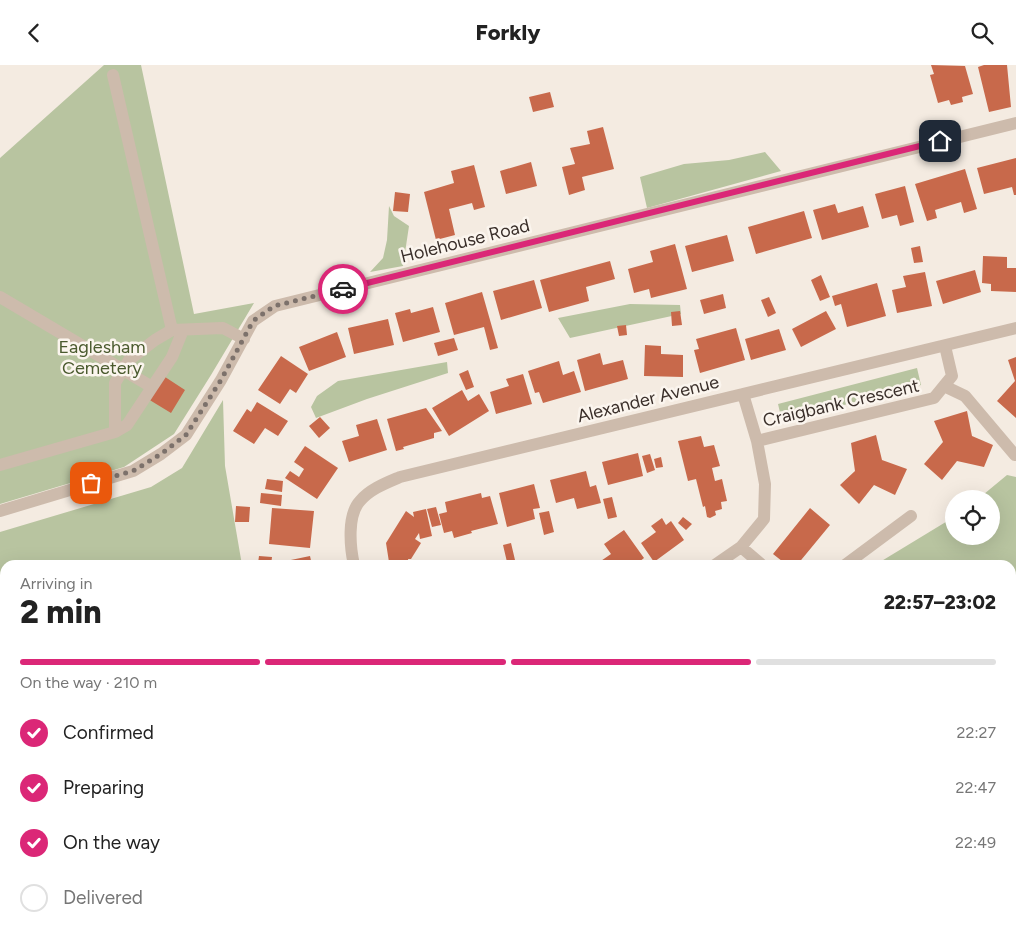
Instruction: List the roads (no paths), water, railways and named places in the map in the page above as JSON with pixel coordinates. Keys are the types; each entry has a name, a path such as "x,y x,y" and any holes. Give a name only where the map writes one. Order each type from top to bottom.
{"street":[{"path":"0,465 115,432 127,425 172,357 177,330 113,75"},
{"name":"Holehouse Road","path":"0,511 133,471 161,454 186,435 221,380 253,321 274,306 1016,123"},
{"path":"0,297 122,371 152,387"},
{"path":"115,432 115,383 129,360 155,340 177,330 223,328 244,339"},
{"name":"Alexander Avenue","path":"353,560 350,523 359,501 380,486 400,477 1016,329"},
{"name":"Craigbank Crescent","path":"757,441 934,399 952,375 946,346"},
{"path":"944,386 965,396 1015,455"},
{"name":"Craigbank Crescent","path":"722,560 741,547 764,519 765,484 757,441 744,394"},
{"path":"852,560 911,516"},
{"path":"741,547 756,560"}],"park label":[{"name":"Eaglesham Cemetery","path":"102,358"}]}
